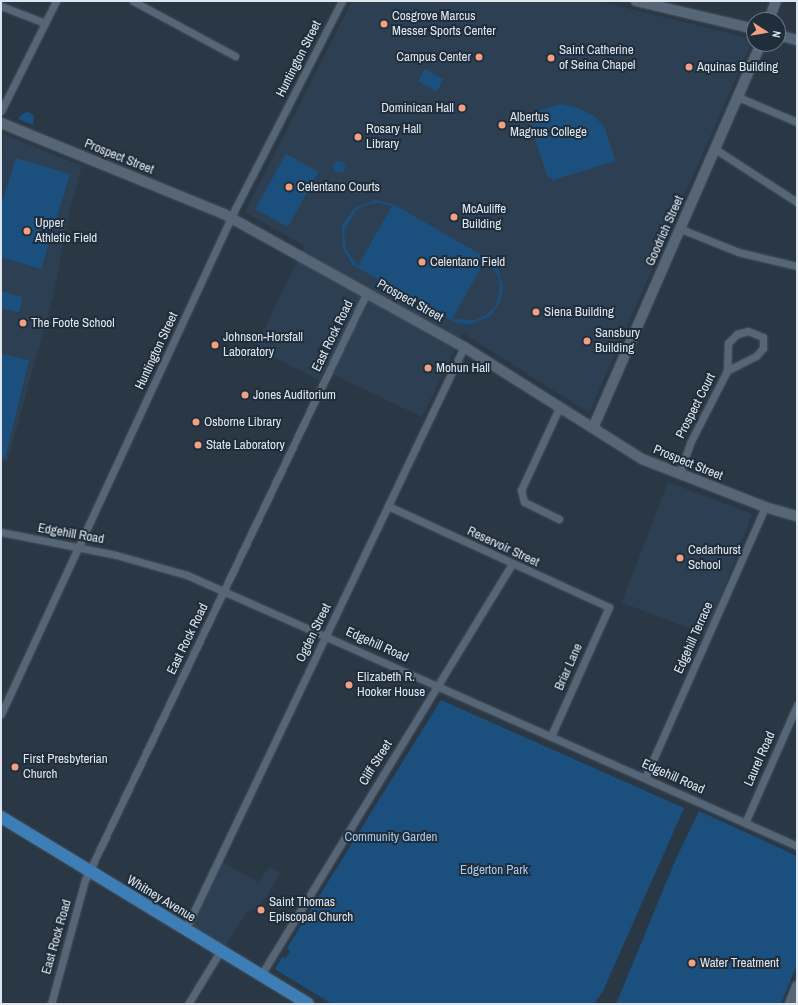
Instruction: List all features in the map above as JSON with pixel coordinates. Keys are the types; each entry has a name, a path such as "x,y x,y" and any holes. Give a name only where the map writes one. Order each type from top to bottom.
{"main road":[{"path":"636,1 656,3 746,27"},
{"path":"773,12 776,1"},
{"path":"786,37 797,40"},
{"name":"Goodrich Street","path":"593,428 757,52"},
{"name":"Prospect Street","path":"1,123 232,218 464,347 559,408 642,458 765,507 797,516"},
{"name":"Whitney Avenue","path":"1,817 308,1004"},
{"path":"790,1004 797,986"}],"street":[{"path":"1,111 56,1"},
{"path":"133,1 235,56"},
{"name":"Huntington Street","path":"1,714 232,218 342,1"},
{"path":"1,6 45,23"},
{"path":"738,96 797,122"},
{"path":"715,148 797,202"},
{"path":"680,229 738,252 797,266"},
{"name":"East Rock Road","path":"51,1004 89,872 367,292"},
{"name":"Prospect Court","path":"679,474 690,443 727,371 726,352 730,339 742,332 761,335 764,345 759,353 727,371"},
{"name":"Ogden Street","path":"185,930 464,347"},
{"path":"559,408 521,490 524,502 559,519"},
{"name":"Reservoir Street","path":"388,506 512,564 609,607"},
{"name":"Edgehill Terrace","path":"645,778 765,507"},
{"name":"Edgehill Road","path":"1,532 149,563 224,591 797,846"},
{"name":"Cliff Street","path":"260,975 512,564"},
{"name":"Briar Lane","path":"552,736 609,607"},
{"name":"Laurel Road","path":"745,823 797,705"},
{"path":"188,1004 221,950"}],"shaded area":[{"name":"Albertus Magnus College","path":"352,1 598,1 746,37 746,52 747,52 589,413 463,333 422,417 324,370 319,380 255,348 305,246 245,212"},
{"name":"The Foote School","path":"3,134 82,166 70,210 53,297 7,462 1,460"},
{"path":"668,482 752,514 706,635 622,602"},
{"path":"219,860 258,882 270,867 280,874 259,908 247,912 222,951 185,930"}],"green space":[{"path":"425,69 443,79 437,91 418,81"},
{"path":"560,104 573,106 594,116 605,128 615,161 553,180 547,176 527,114"},
{"path":"29,112 34,116 33,125 18,119 23,113"},
{"name":"Celentano Courts","path":"286,154 318,172 288,227 255,209"},
{"name":"Upper Athletic Field","path":"16,158 70,174 41,269 1,257 1,206"},
{"path":"341,161 344,162 344,172 337,173 334,172 333,165 334,162"},
{"name":"Celentano Field","path":"375,200 393,204 492,261 499,271 503,288 500,303 490,316 471,324 454,322 353,265 343,249 342,225 355,208","holes":["379,203 392,206 358,266 346,250 344,231 356,210 368,204","486,259 499,277 500,291 496,305 487,314 476,320 452,319"]},
{"path":"1,291 23,297 19,312 1,308"},
{"path":"1,354 29,360 5,458 1,457"},
{"name":"Edgerton Park","path":"441,700 684,808 603,991 594,1004 332,1004 275,969 282,957 286,958 290,951 287,948"},
{"path":"699,811 797,856 797,964 781,1004 616,1004 675,861"}],"place":[{"name":"Cosgrove Marcus Messer Sports Center","path":"384,24"},
{"name":"Campus Center","path":"479,57"},
{"name":"Saint Catherine of Seina Chapel","path":"551,58"},
{"name":"Aquinas Building","path":"689,67"},
{"name":"Dominican Hall","path":"462,108"},
{"name":"Albertus Magnus College","path":"502,125"},
{"name":"Rosary Hall Library","path":"358,137"},
{"name":"Celentano Courts","path":"289,187"},
{"name":"McAuliffe Building","path":"454,217"},
{"name":"Upper Athletic Field","path":"27,231"},
{"name":"Celentano Field","path":"422,262"},
{"name":"Siena Building","path":"536,312"},
{"name":"The Foote School","path":"23,323"},
{"name":"Sansbury Building","path":"587,341"},
{"name":"Johnson-Horsfall Laboratory","path":"215,345"},
{"name":"Mohun Hall","path":"428,368"},
{"name":"Jones Auditorium","path":"245,395"},
{"name":"Osborne Library","path":"196,422"},
{"name":"State Laboratory","path":"198,445"},
{"name":"Cedarhurst School","path":"680,558"},
{"name":"Elizabeth R. Hooker House","path":"349,685"},
{"name":"First Presbyterian Church","path":"15,767"},
{"name":"Saint Thomas Episcopal Church","path":"261,910"},
{"name":"Water Treatment","path":"692,963"}],"park label":[{"name":"Community Garden","path":"391,837"}]}
